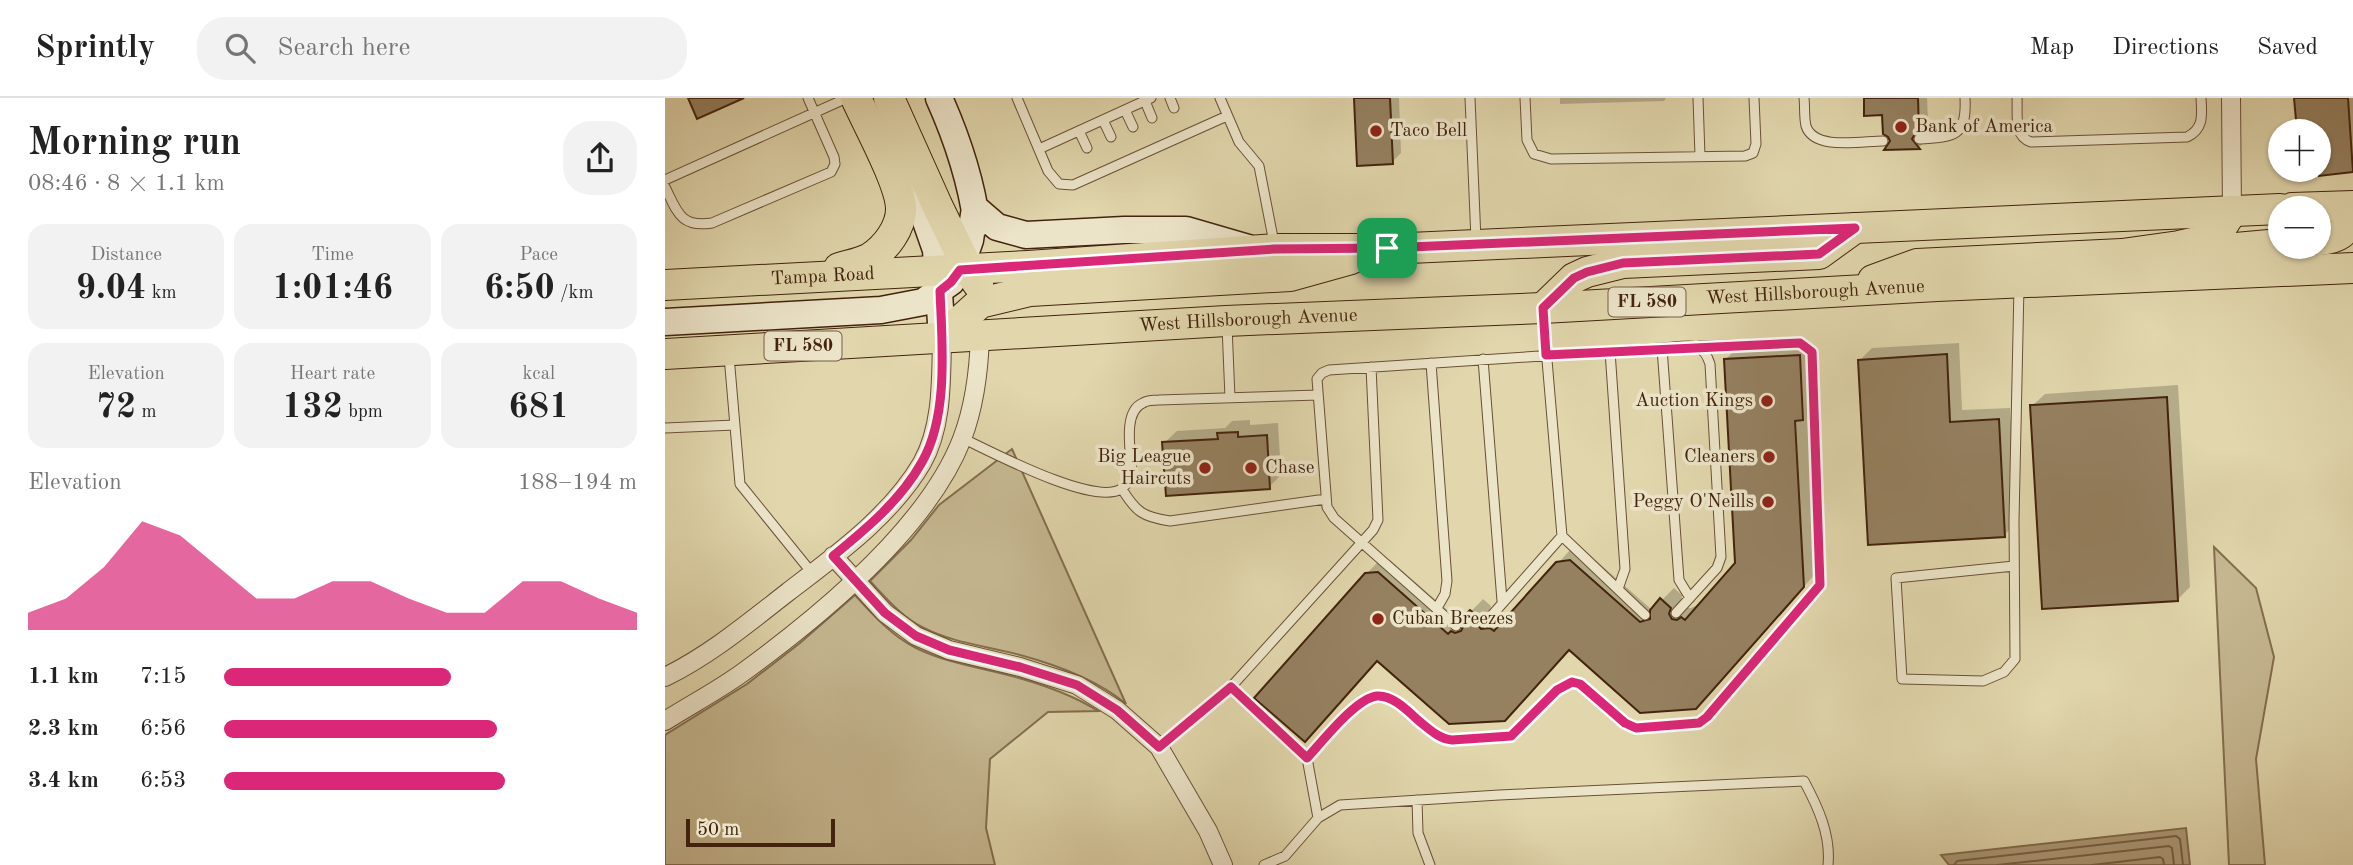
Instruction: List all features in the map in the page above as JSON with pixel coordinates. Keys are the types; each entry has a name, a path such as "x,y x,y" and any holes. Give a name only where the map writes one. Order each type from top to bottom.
{"main road":[{"path":"814,277 868,259 883,247 898,227 901,209 898,190 856,98"},
{"path":"872,98 936,250 967,280 1010,313 1055,330"},
{"path":"889,98 967,280 980,334"},
{"path":"942,337 967,280 979,237 964,164 944,102"},
{"path":"2331,207 2353,206"},
{"path":"975,208 997,227 1026,235 1186,230 1266,249"},
{"path":"665,322 881,310 923,302 967,280 1266,249 1387,248 2268,210"},
{"path":"1843,291 1917,264 2122,254 2179,246 2211,239 2232,211"},
{"path":"2331,239 2345,232 2353,216"},
{"path":"1543,308 1574,278 1587,272 1623,263 1819,254 1855,228"},
{"path":"2183,276 2236,248 2268,245"},
{"path":"967,280 1030,291 1290,276 1387,248"},
{"name":"West Hillsborough Avenue","path":"942,337 1226,321 2353,268"},
{"name":"Tampa Road","path":"665,285 814,277 967,280"},
{"path":"942,337 967,280"},
{"name":"FL 580","path":"665,354 942,337"}],"street":[{"path":"2231,98 2232,211"},
{"path":"665,721 740,674 793,634 855,580 904,532 933,494 962,438 977,383 980,334"},
{"path":"665,677 697,662 833,556 889,505 922,462 933,435 939,404 942,337"},
{"path":"833,556 885,613 916,636 949,650 1020,667 1077,685 1117,710 1159,747 1208,831 1223,865"}],"lane":[{"path":"665,187 680,216 687,222 698,225 712,223 831,172 835,164 834,157 808,98"},
{"path":"665,180 846,98"},
{"path":"1017,98 1048,170 1059,184 1073,185 1097,170 1162,140 1227,116"},
{"path":"1170,98 1174,108"},
{"path":"1220,98 1239,142 1259,166 1266,249"},
{"path":"1470,98 1476,244"},
{"path":"1525,98 1527,140 1534,153 1551,159 1745,156 1752,153 1756,144 1754,98"},
{"path":"1697,98 1700,156"},
{"path":"1804,98 1806,125 1811,136 1823,142 1883,141"},
{"path":"1919,139 1950,137 1960,130 1966,117 1965,98"},
{"path":"2017,98 2020,134 2031,142 2187,137 2201,127 2201,98"},
{"path":"1039,149 1148,99 1152,118"},
{"path":"1125,110 1133,127"},
{"path":"1103,120 1111,137"},
{"path":"1079,131 1087,148"},
{"path":"2014,566 1896,578 1902,678 1983,681 2004,672 2015,659 2019,284"},
{"path":"1543,308 1562,536 1645,615"},
{"path":"1226,321 1230,398"},
{"path":"1307,758 1346,716 1367,699 1378,696 1396,701 1444,740 1511,736 1557,690 1572,682 1580,684 1625,723 1636,728 1699,723 1707,717 1820,585 1812,352 1800,343 1699,346 1329,370 1322,373 1317,379 1327,507 1334,518 1456,626"},
{"path":"1676,613 1717,568 1721,557 1710,364 1706,351 1699,346"},
{"path":"1662,348 1679,579 1690,598"},
{"path":"728,350 740,484 812,573"},
{"path":"1609,351 1625,569 1618,589"},
{"path":"1483,359 1502,601"},
{"path":"1431,363 1447,581 1445,594 1437,608"},
{"path":"1159,747 1231,687 1373,530 1378,520 1371,367"},
{"path":"962,438 1055,481 1076,488 1111,492 1122,489 1132,476 1128,423 1134,409 1143,402 1318,395"},
{"path":"665,428 735,425"},
{"path":"1122,489 1140,513 1150,519 1170,522 1326,499"},
{"path":"1485,623 1562,536"},
{"path":"1231,687 1307,758 1318,818"},
{"path":"1264,865 1285,856 1318,818 1340,805 1804,781 1819,807 1829,851 1828,865"},
{"path":"1417,800 1419,833 1430,865"}],"shaded area":[{"path":"1012,449 1126,704 1102,687 1062,668 1020,655 957,641 922,627 901,612 870,581 911,540 939,505"},
{"path":"2214,547 2256,588 2274,657 2256,759 2265,865 2229,865"},
{"path":"855,595 891,631 916,648 954,662 1050,688 1098,711 1048,712 990,759 986,828 995,865 665,865 665,735 747,684"}],"water":[{"path":"2186,828 2190,865 1949,865 1941,855"}],"building":[{"path":"688,98 744,98 697,119"},
{"path":"1354,98 1390,98 1393,164 1357,166"},
{"name":"Bank of America","path":"1864,98 1918,98 1919,132 1912,139 1920,149 1884,150 1890,141 1883,134 1882,115 1864,116"},
{"path":"2294,98 2348,98 2353,172 2331,175 2331,119 2296,119"},
{"path":"1947,354 1950,422 1999,419 2005,537 1868,545 1858,360"},
{"path":"1800,355 1803,420 1795,421 1804,587 1696,709 1640,713 1569,650 1505,721 1449,724 1377,661 1305,742 1254,698 1365,573 1378,572 1448,634 1451,631 1461,631 1463,627 1460,620 1470,610 1480,618 1478,625 1481,629 1490,628 1494,631 1556,562 1570,560 1640,622 1650,619 1650,610 1660,598 1671,608 1669,614 1672,619 1681,617 1685,620 1735,563 1724,359"},
{"path":"2167,397 2178,601 2042,609 2030,405"},
{"path":"1238,432 1238,437 1267,435 1270,489 1166,496 1162,442 1218,439 1217,433"}],"place":[{"name":"Bank of America","path":"1901,127"},
{"name":"Taco Bell","path":"1376,131"},
{"name":"Auction Kings","path":"1767,401"},
{"name":"Cleaners","path":"1769,457"},
{"name":"Big League Haircuts","path":"1205,468"},
{"name":"Chase","path":"1251,468"},
{"name":"Peggy O'Neills","path":"1768,502"},
{"name":"Cuban Breezes","path":"1378,619"}],"route":[{"path":"1855,228 1819,254 1623,263 1587,272 1574,278 1543,308 1546,355 1800,343 1812,352 1820,585 1699,723 1636,728 1625,723 1580,684 1572,682 1562,685 1511,736 1444,740 1396,701 1378,696 1367,699 1346,716 1307,758 1231,687 1159,747 1117,710 1077,685 1020,667 949,650 916,636 885,613 833,556 898,496 922,462 933,435 939,404 942,337 940,291 960,270 1275,249 1387,248 1855,228"}]}
